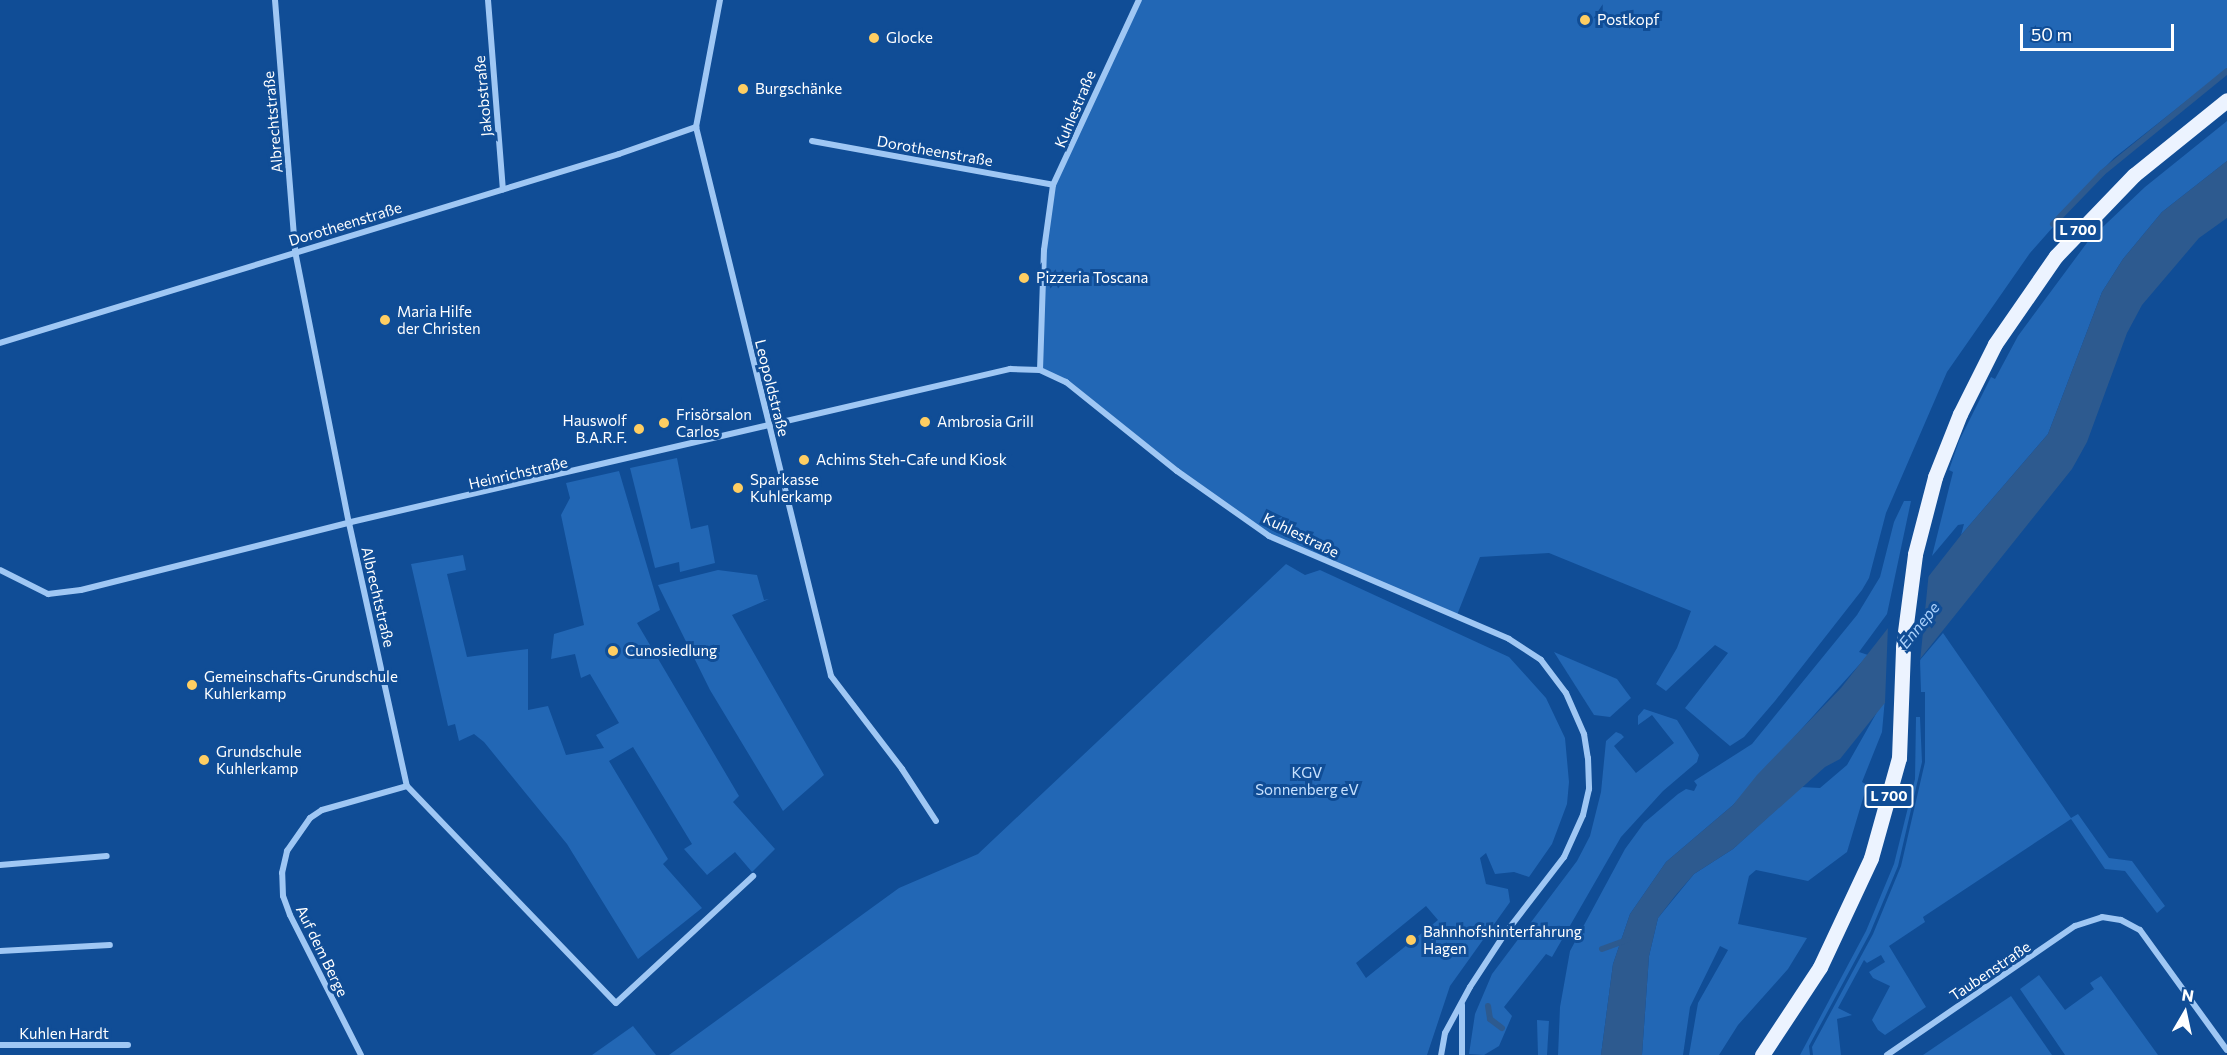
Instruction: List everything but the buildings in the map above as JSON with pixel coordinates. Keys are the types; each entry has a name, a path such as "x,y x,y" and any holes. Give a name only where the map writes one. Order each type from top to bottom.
{"main road":[{"name":"L 700","path":"1762,1055 1821,967 1865,876 1899,758 1907,604 1923,520 1960,414 1995,344 2036,282 2105,201 2227,100"}],"street":[{"name":"Albrechtstraße","path":"274,0 295,251 349,523 407,786"},
{"name":"Jakobstraße","path":"488,0 503,189"},
{"name":"Leopoldstraße","path":"720,0 696,127 831,676 902,769 936,821"},
{"name":"Kuhlestraße","path":"1139,0 1053,185 1044,250 1040,370 1066,382 1177,471 1269,536 1509,639 1541,660 1566,693 1584,734 1588,758 1589,789 1583,815 1564,857 1504,934 1445,1033 1441,1055"},
{"name":"Dorotheenstraße","path":"0,343 503,189 696,127"},
{"name":"Dorotheenstraße","path":"812,141 1053,185"},
{"name":"Heinrichstraße","path":"0,570 38,591 81,590 349,523 1010,369 1040,370"},
{"path":"407,786 423,798 616,1002 753,876"},
{"name":"Auf dem Berge","path":"361,1055 290,915 283,896 282,873 287,852 310,818 322,810 407,786"},
{"path":"0,865 107,856"},
{"name":"Taubenstraße","path":"1887,1055 2075,926 2111,918 2130,923 2152,944 2227,1050"},
{"path":"0,951 110,945"},
{"path":"1462,1005 1462,1055"},
{"name":"Kuhlen Hardt","path":"0,1045 128,1045"}],"green space":[{"path":"1139,0 2227,0 2227,69 2114,158 2050,224 2053,227 2030,253 1947,372 1886,513 1869,578 1862,590 1775,701 1744,737 1730,746 1685,708 1728,653 1715,645 1666,691 1656,684 1677,648 1691,611 1549,553 1480,557 1457,615 1269,536 1177,471 1066,382 1040,370 1041,300 1053,185"},
{"path":"2227,121 2227,161 2162,212 2123,259 2102,292 2048,434 1961,535 1964,524 1958,525 1932,556 1953,472 1949,470 1959,441 1991,377 1995,379 2018,336 2089,240 2145,187"},
{"path":"677,458 691,529 708,525 715,563 680,572 679,562 655,568 630,468"},
{"path":"619,471 660,610 637,623 739,796 733,802 775,849 752,872 735,852 707,875 684,849 692,844 633,747 609,761 668,859 663,864 702,908 638,959 567,844 484,742 474,734 459,741 455,724 448,726 411,564 463,555 466,570 447,574 467,657 528,649 528,710 548,706 566,755 604,748 596,735 619,723 590,674 581,678 575,654 551,659 554,634 584,625 561,515 570,498 566,483"},
{"path":"1904,501 1911,501 1887,614 1859,652 1868,655 1733,805 1666,862 1630,914 1613,964 1601,1055 1558,1055 1560,1007 1570,951 1625,849 1644,823 1678,794 1686,789 1694,791 1697,785 1694,781 1752,744 1857,615 1880,577 1894,522"},
{"name":"KGV Sonnenberg eV","path":"1286,564 1305,575 1320,570 1509,657 1546,698 1565,738 1569,782 1567,804 1552,844 1529,877 1514,872 1495,874 1486,853 1480,858 1486,884 1508,889 1510,902 1450,986 1427,1055 669,1055 899,888 978,854","holes":["1426,906 1438,920 1366,978 1356,963"]},
{"path":"718,570 757,575 764,600 769,599 732,615 824,775 783,811 710,690 658,585"},
{"path":"1943,633 2071,818 2078,814 2109,858 2132,861 2165,906 2157,913 2125,871 2105,869 2071,819 1923,917 1925,922 1889,946 1926,1007 1885,1035 1878,1030 1872,1020 1890,986 1873,978 1869,972 1885,962 1881,955 1867,963 1864,960 1838,1008 1852,1015 1837,1019 1841,1055 1813,1055 1812,1047 1873,934 1901,866 1925,762 1925,692 1921,692 1920,660"},
{"path":"1554,652 1617,679 1631,698 1610,717 1594,715"},
{"path":"1885,698 1882,732 1862,782 1867,785 1847,852 1808,881 1756,870 1749,876 1738,924 1807,938 1788,969 1738,1025 1719,1055 1689,1055 1698,1003 1728,950 1720,946 1690,1007 1683,1055 1642,1055 1649,956 1658,918 1694,874 1733,849 1801,787 1820,788 1847,765"},
{"path":"1644,709 1677,720 1699,755 1697,762 1663,791 1621,837 1552,957 1546,954 1504,1007 1512,1016 1499,1046 1484,1055 1469,1054 1475,1014 1492,974 1577,861 1590,836 1601,792 1606,741 1616,732 1624,737 1614,746 1636,773 1674,743 1652,715 1638,725 1638,716"},
{"path":"1916,717 1920,717 1922,762 1898,866 1870,933 1809,1046 1810,1055 1800,1055 1866,931 1894,864 1915,779"},
{"path":"2039,975 2065,1010 2094,989 2090,983 2101,976 2158,1055 2065,1055 2020,989"},
{"path":"2011,996 2052,1055 1923,1055 1948,1038"},
{"path":"1537,1020 1549,1021 1547,1055 1538,1055"},
{"path":"633,1026 656,1055 592,1055"}],"water":[{"name":"Ennepe","path":"2227,161 2227,218 2199,238 2142,305 2127,333 2087,442 2072,469 1840,759 1825,767 1733,849 1694,874 1675,896 1658,918 1649,956 1642,1055 1601,1055 1613,964 1630,914 1666,862 1733,805 1757,775 1841,688 1961,535 2048,434 2102,292 2123,259 2162,212"}],"pier":[{"path":"1929,571 1920,662 1885,703 1888,625"}],"waterway":[{"path":"2053,224 2102,173 2227,71"},
{"path":"1602,949 1627,940"},
{"path":"1488,1006 1490,1019 1502,1028"}],"place":[{"name":"Postkopf","path":"1585,20"},
{"name":"Glocke","path":"874,38"},
{"name":"Burgschänke","path":"743,89"},
{"name":"Pizzeria Toscana","path":"1024,278"},
{"name":"Maria Hilfe der Christen","path":"385,320"},
{"name":"Ambrosia Grill","path":"925,422"},
{"name":"Frisörsalon Carlos","path":"664,423"},
{"name":"Hauswolf B.A.R.F.","path":"639,429"},
{"name":"Achims Steh-Cafe und Kiosk","path":"804,460"},
{"name":"Sparkasse Kuhlerkamp","path":"738,488"},
{"name":"Cunosiedlung","path":"613,651"},
{"name":"Gemeinschafts-Grundschule Kuhlerkamp","path":"192,685"},
{"name":"Grundschule Kuhlerkamp","path":"204,760"},
{"name":"Bahnhofshinterfahrung Hagen","path":"1411,940"}]}
